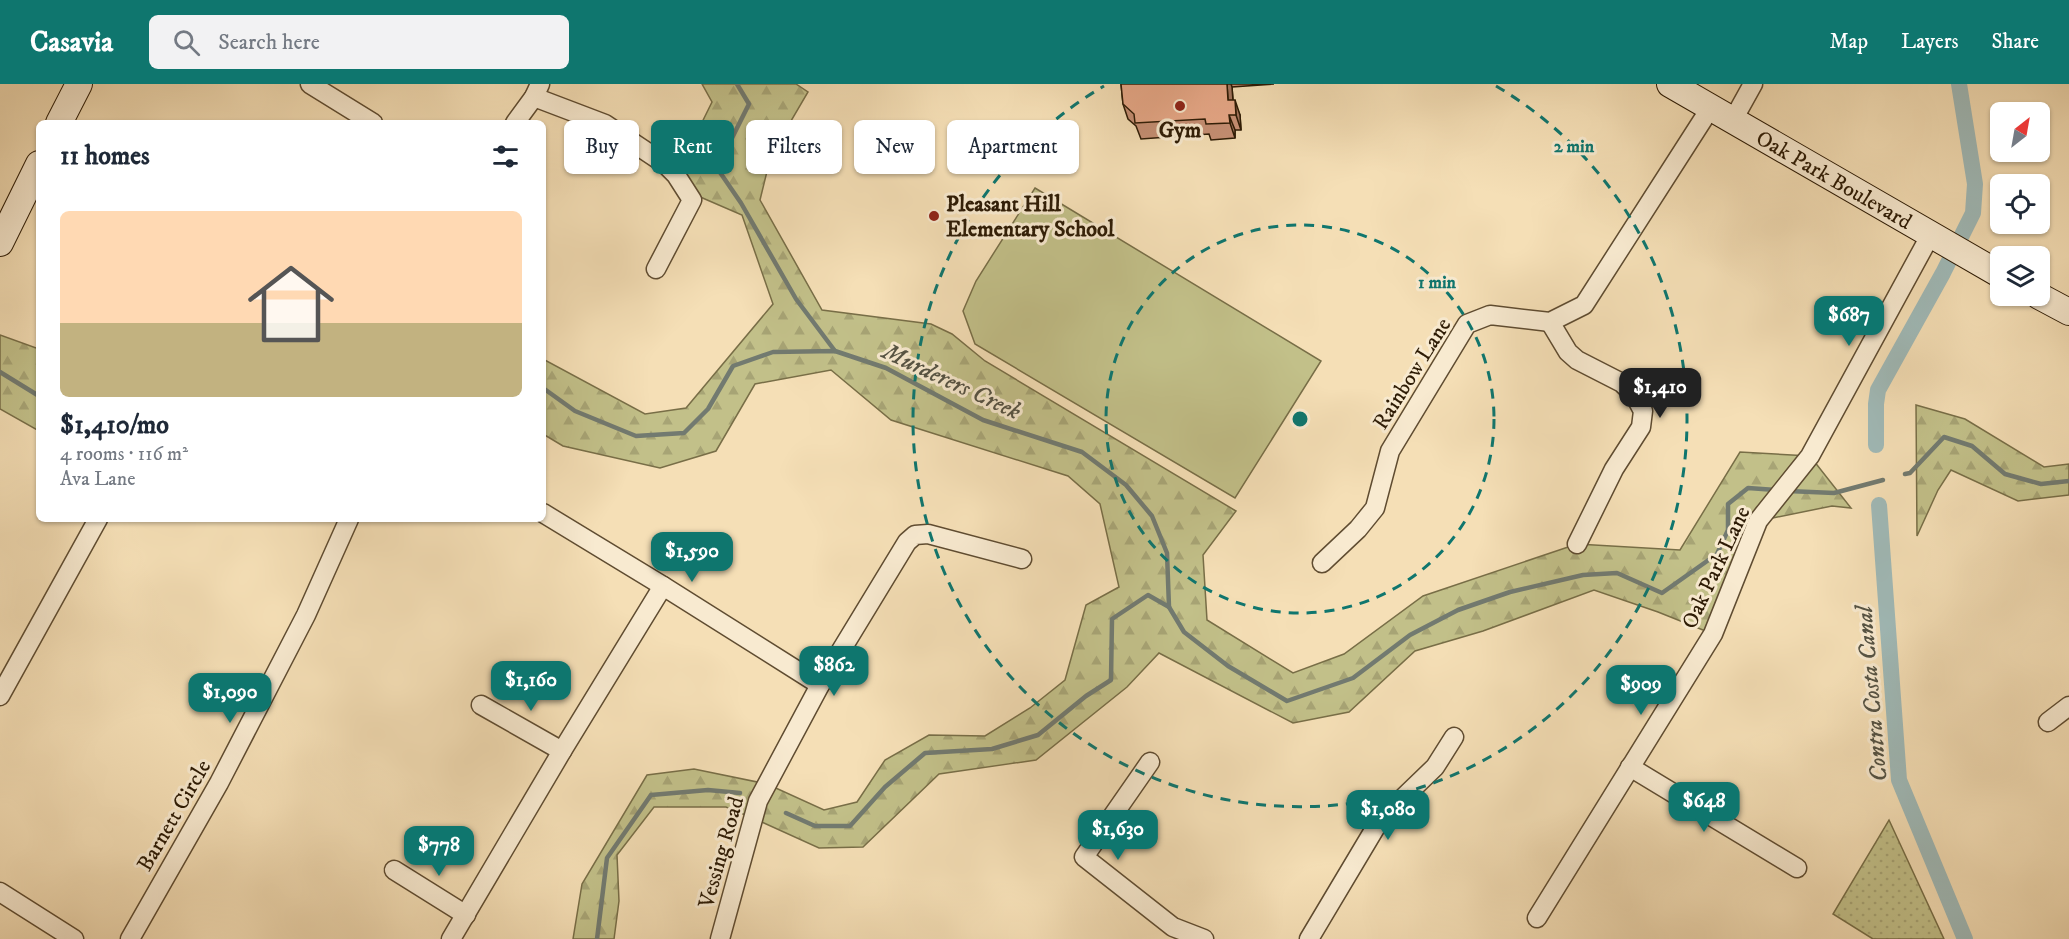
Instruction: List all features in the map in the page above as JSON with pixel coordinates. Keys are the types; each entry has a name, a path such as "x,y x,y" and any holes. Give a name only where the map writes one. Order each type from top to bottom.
{"street":[{"path":"61,120 79,84"},
{"path":"310,84 368,120"},
{"name":"Oak Park Boulevard","path":"1671,84 1990,268"},
{"path":"1733,120 1753,84"},
{"path":"517,120 537,91 605,124 665,164 676,175 692,200 656,269"},
{"path":"1577,544 1614,469 1641,427 1643,411 1635,396 1622,383 1577,360 1568,352 1550,322 1584,305 1712,107"},
{"path":"0,243 36,170"},
{"name":"Oak Park Lane","path":"1537,918 1713,634 1758,521 1810,456 1948,244"},
{"path":"2050,302 2069,312"},
{"name":"Rainbow Lane","path":"1322,563 1358,529 1375,508 1390,451 1467,324 1490,315 1550,322"},
{"path":"546,515 820,685"},
{"path":"0,696 96,522"},
{"name":"Barnett Circle","path":"130,939 219,783 306,615 348,522"},
{"name":"Vessing Road","path":"720,939 758,801 820,685 907,542 915,535 928,534 1022,559"},
{"path":"451,939 663,586"},
{"path":"481,705 562,751"},
{"path":"2048,722 2069,706"},
{"path":"1309,939 1380,820 1435,767 1454,737"},
{"path":"1150,762 1084,857 1169,933 1203,939"},
{"path":"1630,767 1797,868"},
{"path":"394,870 466,915"},
{"path":"0,892 74,939"}],"green space":[{"path":"702,84 796,84 808,92 792,120 746,120 746,174 766,174 760,200 822,310 931,324 952,334 985,361 1236,511 1203,555 1207,620 1293,673 1344,654 1423,596 1577,544 1680,550 1740,452 1810,456 1851,508 1832,506 1758,521 1713,634 1594,590 1483,631 1415,651 1349,712 1293,723 1159,653 1127,687 1036,760 939,774 863,847 819,848 726,807 654,807 617,855 619,901 614,939 573,939 582,884 647,775 694,769 767,784 824,810 857,802 885,760 929,735 985,736 1030,708 1065,680 1086,605 1119,587 1100,504 1068,476 891,420 831,370 755,384 716,451 660,468 563,446 546,436 546,361 645,414 686,408 773,304 742,215 698,196 676,175 734,174 734,120 703,120 712,102"},
{"path":"1035,188 1321,361 1235,498 975,344 963,311 976,281"},
{"path":"0,335 36,348 36,429 0,409"},
{"path":"1916,405 1965,419 2044,467 2069,464 2069,495 2018,501 1951,470 1938,490 1917,536"},
{"path":"1889,820 1944,939 1873,939 1833,914"}],"building":[{"name":"Gym","path":"1121,84 1227,84 1228,100 1235,100 1236,115 1229,115 1230,123 1206,124 1205,119 1135,123 1134,114 1123,104"}],"waterway":[{"path":"737,84 749,104 717,168 741,203 796,299 835,351"},
{"name":"Contra Costa Canal","path":"1876,445 1878,390 1943,273 1973,213 1975,184 1959,84"},
{"name":"Murderers Creek","path":"546,390 575,411 636,436 684,433 708,409 733,366 773,352 835,351 886,368 983,420 1082,452 1126,485 1152,516 1167,553 1169,607 1184,632 1228,666 1287,701 1353,678 1410,635 1458,610 1510,592 1583,575 1617,573 1662,593 1717,554 1728,530 1728,504 1748,488 1776,490"},
{"name":"Murderers Creek","path":"0,372 36,394"},
{"name":"Murderers Creek","path":"1905,474 1910,473 1944,437 1972,446 2005,474 2041,484 2069,481"},
{"name":"Murderers Creek","path":"1788,491 1834,493 1883,480"},
{"name":"Contra Costa Canal","path":"1879,505 1899,780 1965,939"},
{"path":"786,813 815,826 850,826 885,787 925,753 992,749 1038,735 1086,696 1111,680 1112,619 1148,595 1169,607"},
{"path":"597,939 607,858 651,795 708,790 740,793"}],"place":[{"name":"Gym","path":"1180,106"},
{"name":"Pleasant Hill Elementary School","path":"934,216"}]}
